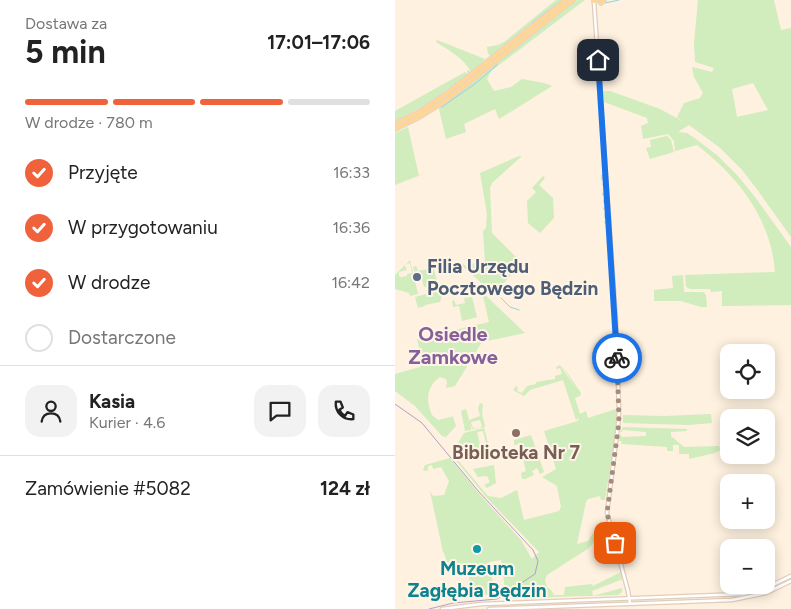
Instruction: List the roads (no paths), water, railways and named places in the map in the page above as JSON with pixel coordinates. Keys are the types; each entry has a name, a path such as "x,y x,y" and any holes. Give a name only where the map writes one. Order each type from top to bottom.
{"main road":[{"path":"395,124 419,112 446,94 566,0"},
{"path":"395,129 445,101 573,0"}],"street":[{"path":"595,0 616,322 619,406 607,513 630,601"},
{"path":"594,6 602,1"},
{"path":"489,609 749,594 775,585 791,576"},
{"path":"442,609 467,605 530,602 741,599 767,593 791,581"}],"waterway":[{"path":"532,23 562,0"},
{"path":"605,3 619,0"},
{"path":"442,107 476,83 497,65"},
{"path":"602,175 602,180"},
{"path":"501,298 510,307 519,310"}],"tram line":[{"path":"395,404 422,423 479,492 533,550 538,561 535,574 497,599 453,603 429,609"}],"place":[{"name":"Filia Urzędu Pocztowego Będzin","path":"417,277"},
{"name":"Biblioteka Nr 7","path":"516,433"},
{"name":"Muzeum Zagłębia Będzin","path":"477,549"}],"district":[{"name":"Osiedle Zamkowe","path":"453,346"}]}
